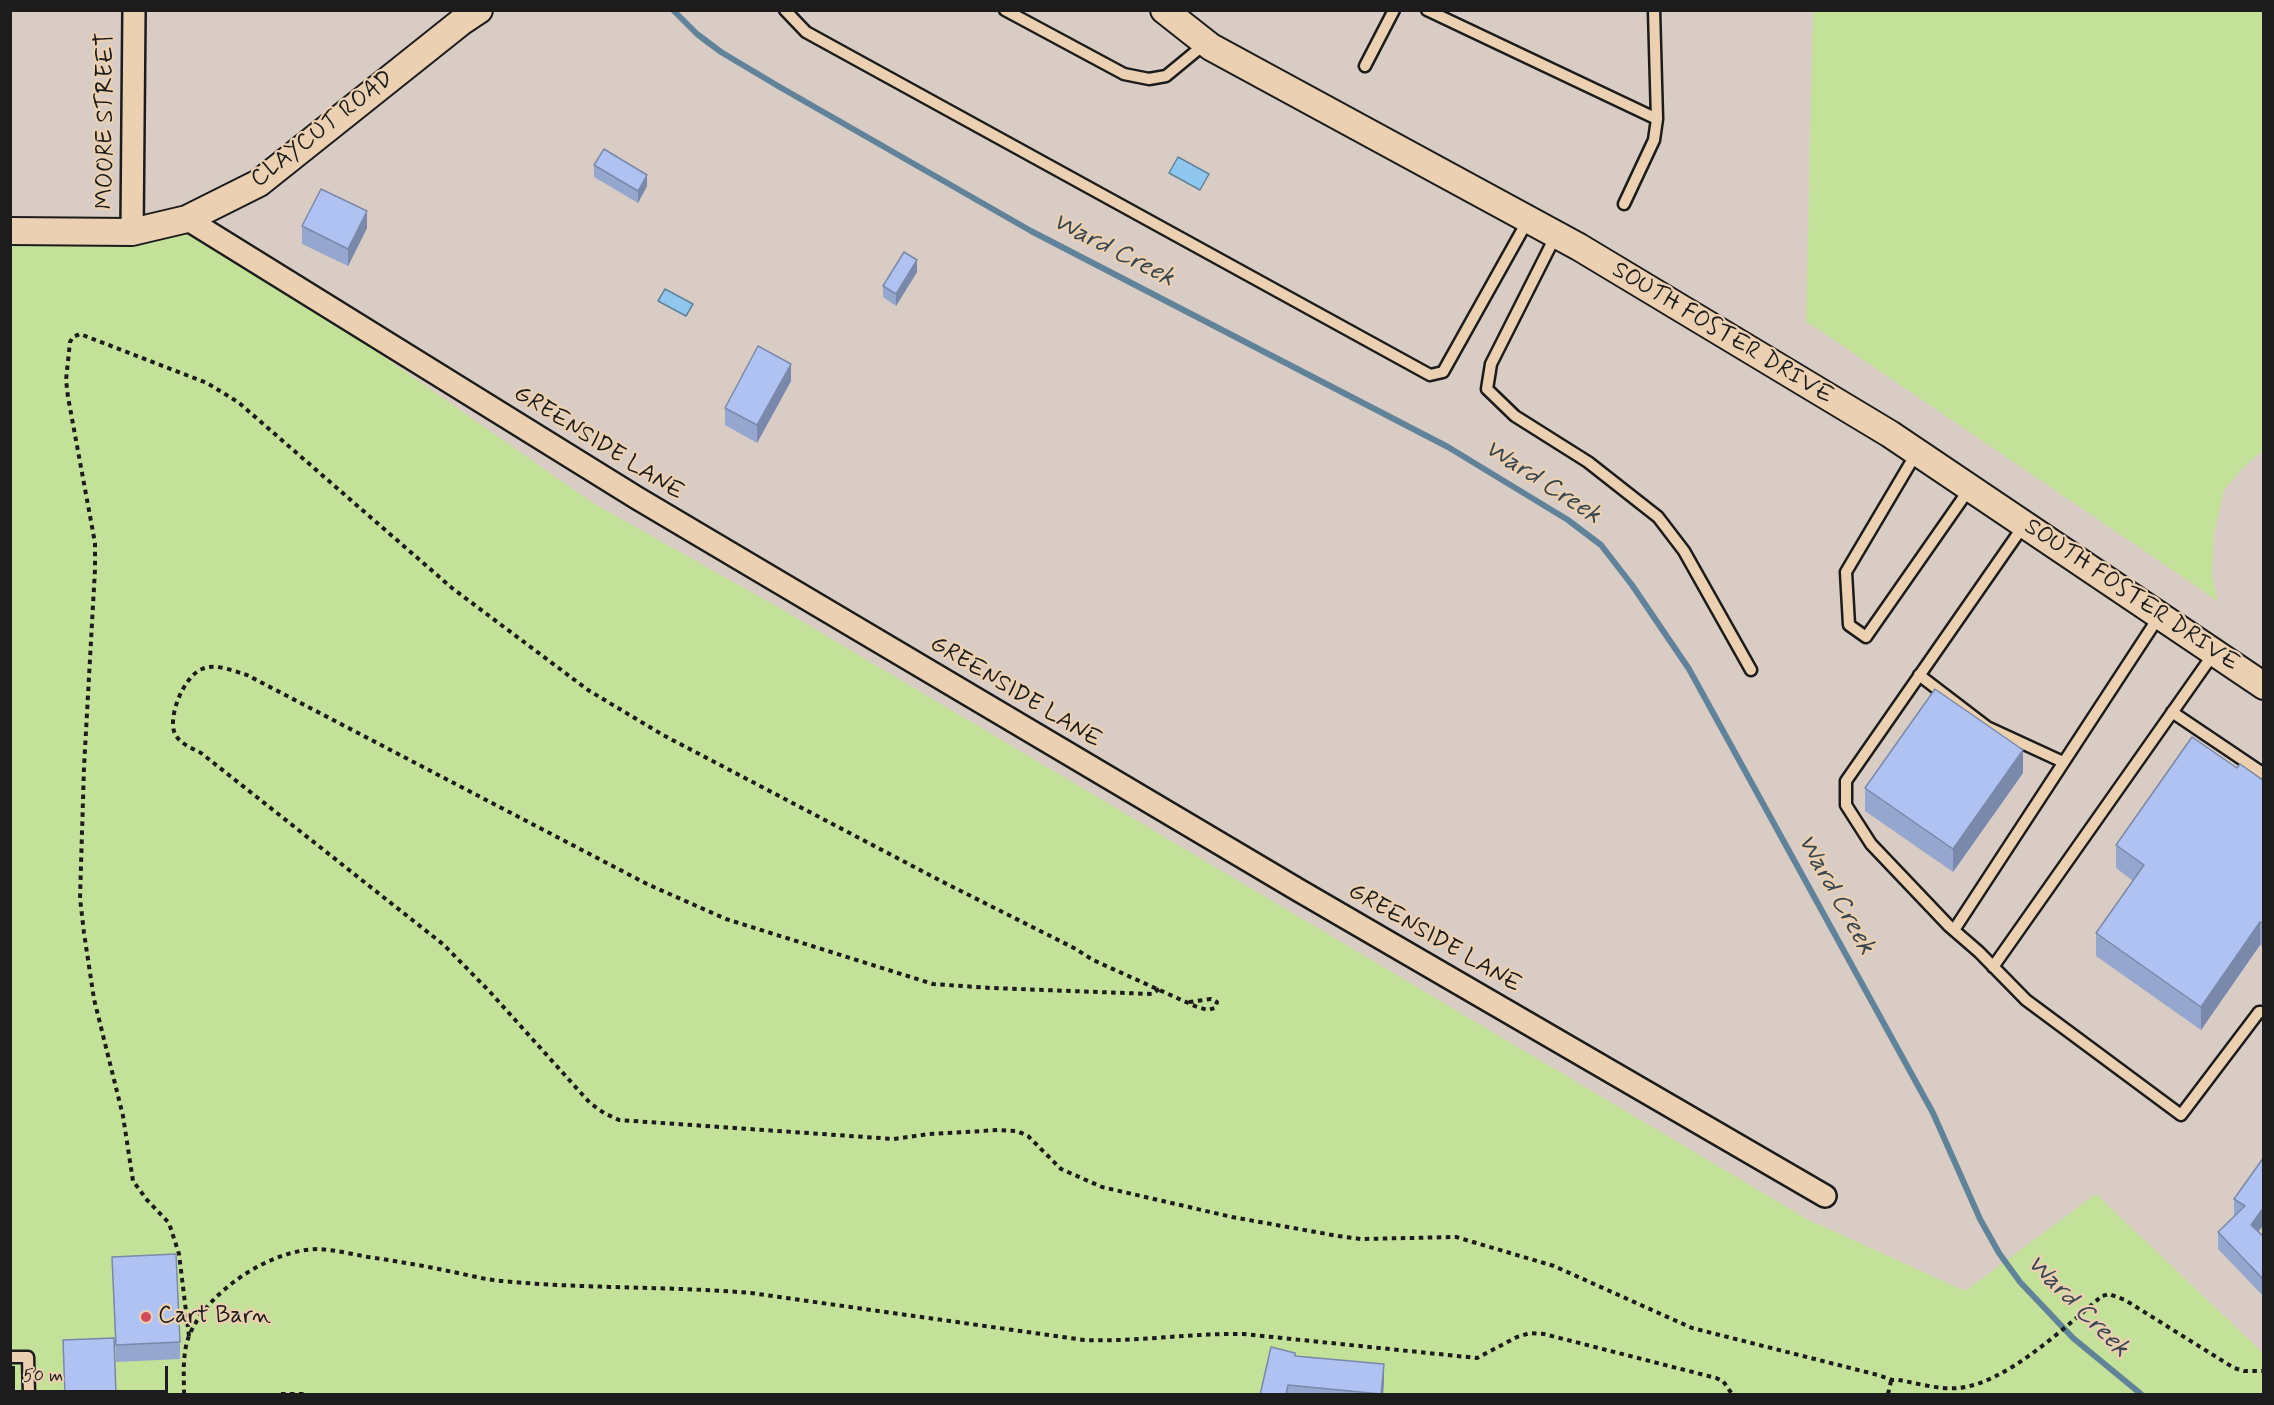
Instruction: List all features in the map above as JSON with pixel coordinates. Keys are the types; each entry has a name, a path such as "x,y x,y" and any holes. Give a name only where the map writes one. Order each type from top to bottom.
{"street":[{"name":"MOORE STREET","path":"132,232 134,10"},
{"name":"CLAYCUT ROAD","path":"10,231 132,232 188,219 259,183 479,10"},
{"name":"SOUTH FOSTER DRIVE","path":"1164,10 1206,44 1557,235 1917,452 2264,686"},
{"name":"GREENSIDE LANE","path":"188,219 637,498 1290,885 1825,1196"}],"lane":[{"path":"785,10 806,32 1430,375 1443,372 1528,220"},
{"path":"1005,10 1124,74 1149,79 1166,76 1206,44"},
{"path":"1365,66 1394,10"},
{"path":"1427,10 1657,118"},
{"path":"1624,204 1654,141 1657,118 1654,10"},
{"path":"1557,235 1491,364 1488,390 1515,416 1588,462 1658,518 1684,551 1751,670"},
{"path":"1917,452 1846,572 1849,625 1866,637 1970,488"},
{"path":"2024,524 1846,781 1846,806 1871,844 2026,1000 2181,1115 2259,1012 2264,1012"},
{"path":"1954,930 2160,615"},
{"path":"1993,967 2215,651"},
{"path":"1919,675 1987,727 2063,762"},
{"path":"2172,712 2264,774"},
{"path":"10,1357 28,1357 29,1395"}],"path":[{"path":"189,1336 179,1254 169,1223 133,1181 123,1116 94,999 81,909 84,767 95,543 66,380 70,342 73,337 80,334 207,383 238,402 452,588 588,690 663,735 1074,948 1093,960 1159,989 1189,1002 1208,1010 1215,1008 1217,1002 1211,999 1189,1002"},
{"path":"1159,989 1152,994 933,984 726,919 647,884 247,675 217,667 203,668 185,684 176,708 175,733 182,742 210,760 444,945 490,992 590,1103 604,1113 619,1119 894,1139 929,1134 1017,1131 1028,1136 1061,1169 1102,1187 1232,1218 1338,1236 1361,1239 1456,1237 1554,1266 1692,1328 1892,1380 1947,1389 1961,1388 1995,1377 2026,1357 2105,1294 2115,1295 2234,1368 2244,1371 2264,1371"},
{"path":"184,1395 184,1358 189,1336 203,1313 223,1290 240,1277 296,1252 318,1249 499,1281 603,1288 700,1288 741,1292 797,1298 1084,1340 1125,1341 1209,1334 1243,1334 1477,1358 1517,1337 1530,1333 1544,1334 1716,1378 1723,1381 1732,1395"},
{"path":"1888,1395 1892,1380"},
{"path":"281,1395 306,1395"}],"green space":[{"path":"1813,11 2263,11 2263,450 2239,472 2224,490 2214,533 2212,575 2218,601 1806,321"},
{"path":"187,219 593,503 783,610 1807,1219 1965,1291 2096,1194 2264,1354 2263,1394 11,1394 11,226"}],"water":[{"path":"1178,157 1209,174 1200,190 1169,173"},
{"path":"665,289 693,304 686,316 658,301"}],"building":[{"path":"604,149 647,175 638,191 594,165"},
{"path":"321,189 367,211 348,249 302,226"},
{"path":"904,252 917,260 896,294 883,286"},
{"path":"758,346 791,364 757,425 725,408"},
{"path":"1935,689 2023,750 1953,849 1865,788"},
{"path":"2192,737 2237,768 2240,764 2264,781 2264,924 2260,922 2201,1007 2096,933 2144,865 2116,845"},
{"path":"2264,1157 2264,1207 2251,1225 2264,1237 2264,1280 2218,1232 2245,1206 2234,1199"},
{"name":"Cart Barn","path":"176,1254 180,1342 116,1345 112,1257"},
{"path":"114,1338 116,1395 65,1395 63,1340"},
{"path":"1271,1347 1295,1353 1295,1356 1384,1364 1381,1394 1288,1385 1286,1395 1260,1395"}],"waterway":[{"name":"Ward Creek","path":"673,10 697,34 721,52 778,86 1031,231 1448,447 1568,520 1601,545 1632,585 1689,669 1933,1113 1980,1219 1999,1253 2020,1282 2073,1338 2141,1394"}],"place":[{"name":"Cart Barn","path":"146,1317"}]}
